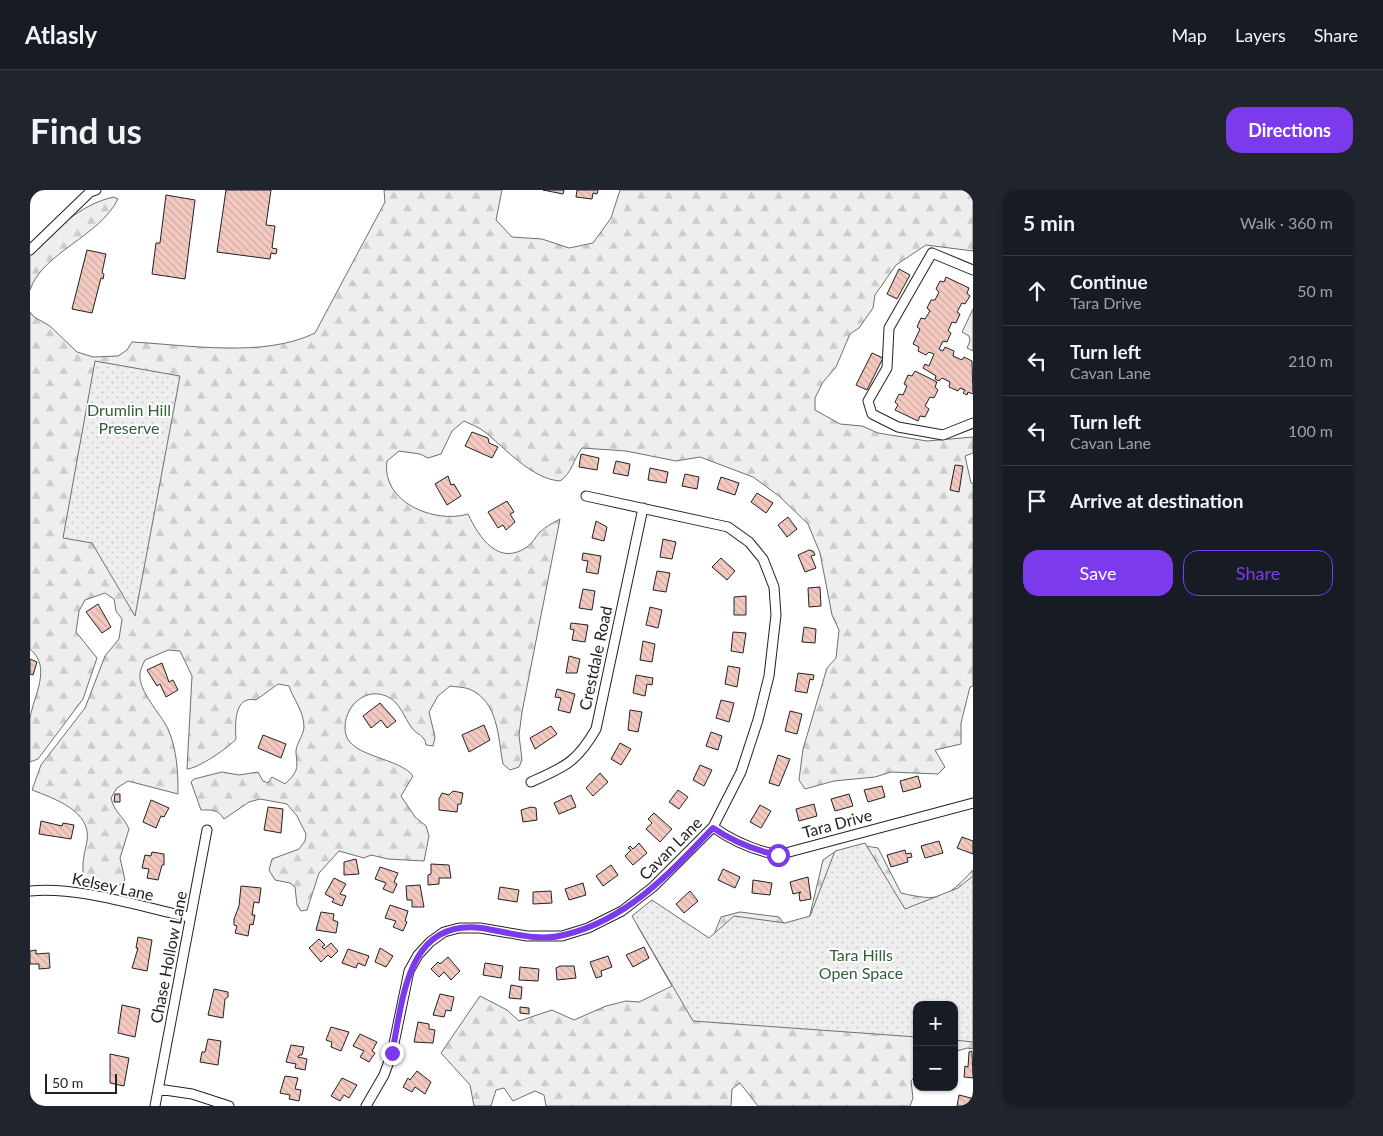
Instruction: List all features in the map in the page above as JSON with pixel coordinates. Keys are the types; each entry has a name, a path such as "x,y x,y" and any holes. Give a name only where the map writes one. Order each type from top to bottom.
{"street":[{"path":"30,250 90,192 96,190"},
{"path":"973,270 932,253 888,328 887,368 868,401 872,414 898,427 943,435 973,423"},
{"name":"Cavan Lane","path":"366,1106 384,1075 392,1053 409,970 418,955 430,942 444,932 460,928 480,928 526,936 562,936 588,928 622,911 654,887 713,828 741,772 758,720 769,676 776,615 774,587 763,559 749,542 728,527 586,496"},
{"name":"Crestdale Road","path":"531,782 562,768 584,750 596,729 642,508"},
{"name":"Tara Drive","path":"713,828 733,841 755,851 778,855 973,803"},
{"name":"Chase Hollow Lane","path":"155,1106 189,917 208,830"},
{"name":"Kelsey Lane","path":"30,891 50,889 74,892 189,917"},
{"path":"158,1089 192,1094 229,1106"}],"green space":[{"path":"384,190 502,190 496,220 512,237 542,239 569,248 593,243 611,218 620,190 973,190 973,251 926,245 896,265 875,295 873,308 859,328 850,334 836,367 823,382 815,398 815,410 840,424 862,426 878,433 927,441 973,437 973,453 965,456 971,483 973,483 973,686 970,687 961,723 961,744 935,750 945,767 938,774 891,772 875,777 834,781 805,789 799,780 803,749 827,668 836,658 839,630 832,615 820,553 808,524 779,496 753,477 700,457 676,461 626,451 582,448 564,478 560,481 550,479 539,475 520,462 483,430 464,421 452,431 441,454 428,458 420,454 399,451 387,461 387,475 392,488 412,507 440,516 468,514 484,540 491,547 507,554 527,547 542,530 560,519 522,712 519,735 522,760 519,767 510,770 503,764 498,732 492,711 479,695 469,689 450,686 438,696 429,712 435,737 433,746 426,745 424,739 412,728 391,698 369,694 362,698 355,703 346,717 346,735 357,748 398,765 413,776 401,796 415,817 426,826 429,836 424,861 388,859 371,855 364,858 339,851 319,873 307,910 301,911 297,905 295,887 290,883 275,880 269,870 272,859 299,849 305,841 306,834 297,816 287,804 260,799 249,802 224,819 217,812 201,810 191,782 194,779 222,772 239,775 258,772 263,781 268,783 272,777 285,784 296,771 296,750 304,727 300,710 289,686 278,684 256,700 243,702 237,712 236,739 213,757 187,769 192,676 180,651 168,650 145,660 140,671 140,681 146,695 165,723 171,737 178,777 178,794 128,781 117,788 111,798 114,807 129,829 120,858 125,880 117,887 108,890 88,886 83,870 87,831 83,821 69,807 32,790 41,765 85,708 105,656 119,639 122,619 116,611 114,599 105,593 85,600 79,611 76,632 97,658 83,699 38,759 30,762 30,718 41,673 40,664 30,649 30,312 34,317 50,326 77,352 93,357 118,356 127,350 132,342 250,348 295,341 315,333 385,202"},
{"path":"114,197 118,199 110,212 98,224 46,265 36,277 30,290 30,255 58,228 79,212"},
{"name":"Drumlin Hill Preserve","path":"95,361 180,376 135,616 92,543 63,538"},
{"name":"Tara Hills Open Space","path":"865,843 905,909 958,888 973,876 973,1042 958,1040 958,1001 913,1001 913,1037 693,1021 632,916 652,900 709,938 734,916 785,923 810,916 835,851"},
{"path":"860,845 878,848 901,893 914,896 941,896 956,887 973,870 973,1049 967,1048 958,1051 958,1001 913,1001 913,1079 911,1081 913,1098 910,1106 758,1106 740,1083 732,1089 731,1106 546,1106 544,1095 535,1091 513,1101 504,1088 496,1090 491,1106 474,1106 470,1085 441,1053 480,996 507,1010 519,1021 552,1010 574,1020 606,1006 626,1001 639,1002 672,986 637,925 711,942 721,917 740,912 779,917 787,927 809,919 823,860 833,853"}],"shaded area":[{"path":"973,309 973,351 967,348 970,341 969,336 962,332"}],"building":[{"path":"226,190 271,190 266,225 275,226 272,248 277,249 276,254 271,253 270,259 217,252"},
{"path":"543,190 564,190 563,194"},
{"path":"577,190 598,190 597,194 593,193 592,199 576,197"},
{"path":"166,195 195,200 185,279 152,274 156,243 160,243"},
{"path":"87,250 106,254 102,273 104,274 103,279 101,278 92,313 72,309"},
{"path":"899,269 910,275 897,299 887,294"},
{"path":"946,277 969,288 967,293 970,296 965,304 962,303 957,312 960,314 956,323 952,322 948,331 951,333 947,342 943,341 939,349 943,351 945,347 954,351 953,356 962,360 964,357 972,361 973,394 968,392 967,395 963,393 965,390 960,388 958,391 949,387 950,382 942,378 939,381 935,379 936,376 923,368 925,364 929,366 934,354 929,352 926,355 918,351 919,347 913,344 920,329 917,327 921,318 925,319 930,311 927,308 931,300 935,300 939,292 936,289 940,281 944,282"},
{"path":"872,353 883,358 867,390 856,385"},
{"path":"915,371 937,382 935,387 938,390 934,398 930,397 925,406 929,409 925,417 920,416 918,421 895,410 898,405 895,402 899,394 903,395 907,386 904,384 908,375 912,376"},
{"path":"472,432 488,438 489,443 498,447 492,458 465,446"},
{"path":"581,454 599,458 597,470 579,467"},
{"path":"616,461 630,464 628,476 613,473"},
{"path":"955,465 963,466 959,492 950,490"},
{"path":"650,468 668,472 666,483 648,480"},
{"path":"685,474 699,477 697,489 682,486"},
{"path":"448,476 451,485 454,484 461,496 447,505 435,484"},
{"path":"721,477 739,483 735,495 717,489"},
{"path":"757,493 773,503 766,513 751,502"},
{"path":"507,501 514,512 510,514 515,522 506,530 503,525 498,528 488,512"},
{"path":"788,517 797,529 787,537 778,525"},
{"path":"596,521 607,527 604,541 592,538"},
{"path":"663,539 676,542 672,559 660,557"},
{"path":"809,550 813,551 815,555 811,556 816,568 805,572 798,555"},
{"path":"583,553 601,556 598,574 586,572 588,561 582,560"},
{"path":"721,558 735,571 727,580 712,567"},
{"path":"657,571 670,573 666,592 653,590"},
{"path":"820,587 821,606 809,607 808,588"},
{"path":"583,589 595,591 592,610 579,608"},
{"path":"746,596 746,615 734,615 734,597"},
{"path":"98,604 111,627 102,633 86,612"},
{"path":"650,607 662,610 658,628 646,625"},
{"path":"571,623 588,625 585,642 572,640 574,630 570,629"},
{"path":"804,627 816,629 815,643 802,642"},
{"path":"733,632 746,633 743,653 731,651"},
{"path":"643,641 655,644 652,662 640,660"},
{"path":"569,656 580,659 577,673 566,673"},
{"path":"30,659 37,662 33,675 30,674"},
{"path":"162,663 169,682 173,680 178,690 166,697 160,684 157,686 147,670"},
{"path":"728,666 740,668 737,687 725,684"},
{"path":"798,673 814,675 813,680 810,679 807,693 795,691"},
{"path":"636,675 653,678 652,685 647,684 645,696 633,693"},
{"path":"557,689 575,694 570,713 558,710 561,698 555,697"},
{"path":"721,700 734,703 729,722 716,718"},
{"path":"380,703 396,721 387,728 381,720 371,728 363,716"},
{"path":"630,710 642,712 638,732 628,730"},
{"path":"790,711 802,714 797,734 785,731"},
{"path":"484,725 490,740 469,752 462,735"},
{"path":"551,726 557,734 535,749 530,738"},
{"path":"711,732 722,736 718,750 706,746"},
{"path":"263,735 286,744 281,758 258,748"},
{"path":"620,743 631,749 621,765 611,759"},
{"path":"778,755 790,759 779,786 769,783"},
{"path":"700,765 712,770 704,786 693,780"},
{"path":"600,773 608,782 593,796 586,788"},
{"path":"918,776 921,787 903,792 900,781"},
{"path":"882,786 885,797 868,802 864,790"},
{"path":"678,790 688,797 679,809 669,802"},
{"path":"453,791 463,793 457,812 439,810 439,799 442,793 449,795"},
{"path":"115,794 120,794 120,802 114,802"},
{"path":"849,794 853,806 835,811 831,799"},
{"path":"571,795 576,807 559,814 554,803"},
{"path":"151,800 169,808 164,817 161,816 156,828 143,822"},
{"path":"814,804 817,816 799,821 796,809"},
{"path":"760,805 771,811 761,828 750,822"},
{"path":"268,807 283,809 281,833 264,830"},
{"path":"531,807 536,808 537,820 523,822 521,810"},
{"path":"654,813 672,829 660,842 646,829 652,823 648,819"},
{"path":"41,821 62,826 63,823 74,825 71,839 39,834"},
{"path":"962,837 973,841 973,854 957,848"},
{"path":"939,841 943,853 925,858 921,846"},
{"path":"639,843 647,853 633,865 625,856 631,850 628,848 630,846 633,849"},
{"path":"905,850 906,854 911,853 912,857 907,858 908,862 891,867 887,855"},
{"path":"152,852 164,854 164,865 162,865 158,880 147,878 149,869 142,868 145,855 151,856"},
{"path":"356,859 359,874 344,875 344,862"},
{"path":"431,864 449,865 451,878 439,878 439,884 428,885"},
{"path":"611,865 618,875 603,886 596,876"},
{"path":"380,867 398,873 394,882 397,884 393,893 383,889 386,883 375,879"},
{"path":"723,869 740,877 735,888 718,880"},
{"path":"808,877 811,899 800,901 799,894 801,892 793,894 790,882"},
{"path":"334,878 346,884 340,894 346,896 342,906 332,902 334,899 325,894"},
{"path":"753,880 772,883 770,895 752,893"},
{"path":"583,883 586,895 569,900 565,889"},
{"path":"420,885 424,907 412,907 412,900 407,900 406,886"},
{"path":"241,886 261,888 259,903 254,902 252,915 255,915 253,925 250,924 248,936 235,933 237,926 234,925 234,919 239,906"},
{"path":"500,887 519,890 517,902 498,899"},
{"path":"551,891 552,903 533,904 533,892"},
{"path":"690,891 698,901 684,913 676,904"},
{"path":"390,905 408,911 405,921 407,922 403,931 393,927 396,921 385,918"},
{"path":"321,912 334,914 333,920 338,922 336,933 316,930"},
{"path":"138,937 152,940 147,971 132,968 138,948 136,948"},
{"path":"319,939 325,945 322,947 324,949 331,943 338,951 331,958 328,955 321,962 309,948"},
{"path":"644,947 649,958 633,967 626,955"},
{"path":"380,948 393,956 386,967 375,962"},
{"path":"348,949 369,956 365,966 358,963 356,968 342,963"},
{"path":"36,950 36,954 49,953 50,968 39,969 39,964 30,964 30,951"},
{"path":"608,956 612,967 601,971 602,976 596,978 590,962"},
{"path":"448,957 460,971 451,980 444,972 439,977 431,969 438,962 440,964"},
{"path":"485,963 503,966 501,978 483,975"},
{"path":"560,966 574,966 576,978 557,980 556,968"},
{"path":"520,967 539,969 538,981 519,980"},
{"path":"511,985 522,987 521,999 509,998"},
{"path":"214,989 228,992 228,997 225,999 223,1018 208,1015"},
{"path":"440,994 454,997 451,1011 446,1010 444,1017 433,1015"},
{"path":"122,1005 140,1009 135,1037 118,1033"},
{"path":"520,1007 529,1008 529,1014 520,1013"},
{"path":"418,1022 429,1024 429,1029 435,1030 433,1043 414,1042"},
{"path":"331,1027 349,1032 341,1051 331,1047 332,1042 326,1040"},
{"path":"360,1034 377,1042 372,1051 375,1053 369,1062 360,1057 364,1051 353,1046"},
{"path":"208,1039 221,1041 218,1065 200,1062"},
{"path":"291,1045 304,1047 302,1055 298,1057 307,1059 305,1070 295,1068 296,1064 286,1062"},
{"path":"972,1051 973,1078 964,1077 965,1066 968,1067 969,1052"},
{"path":"110,1054 129,1058 124,1086 110,1083"},
{"path":"417,1071 431,1082 425,1094 415,1087 412,1092 403,1087 408,1078 410,1080"},
{"path":"285,1076 298,1078 295,1089 301,1090 299,1101 289,1099 290,1095 280,1093"},
{"path":"342,1078 357,1085 349,1098 344,1095 340,1101 331,1096"},
{"path":"959,1095 971,1098 969,1106 957,1106"}],"route":[{"path":"392,1053 409,970 418,955 430,942 444,932 460,928 480,928 526,936 562,936 588,928 622,911 654,887 713,828 733,841 755,851 778,855"}]}
